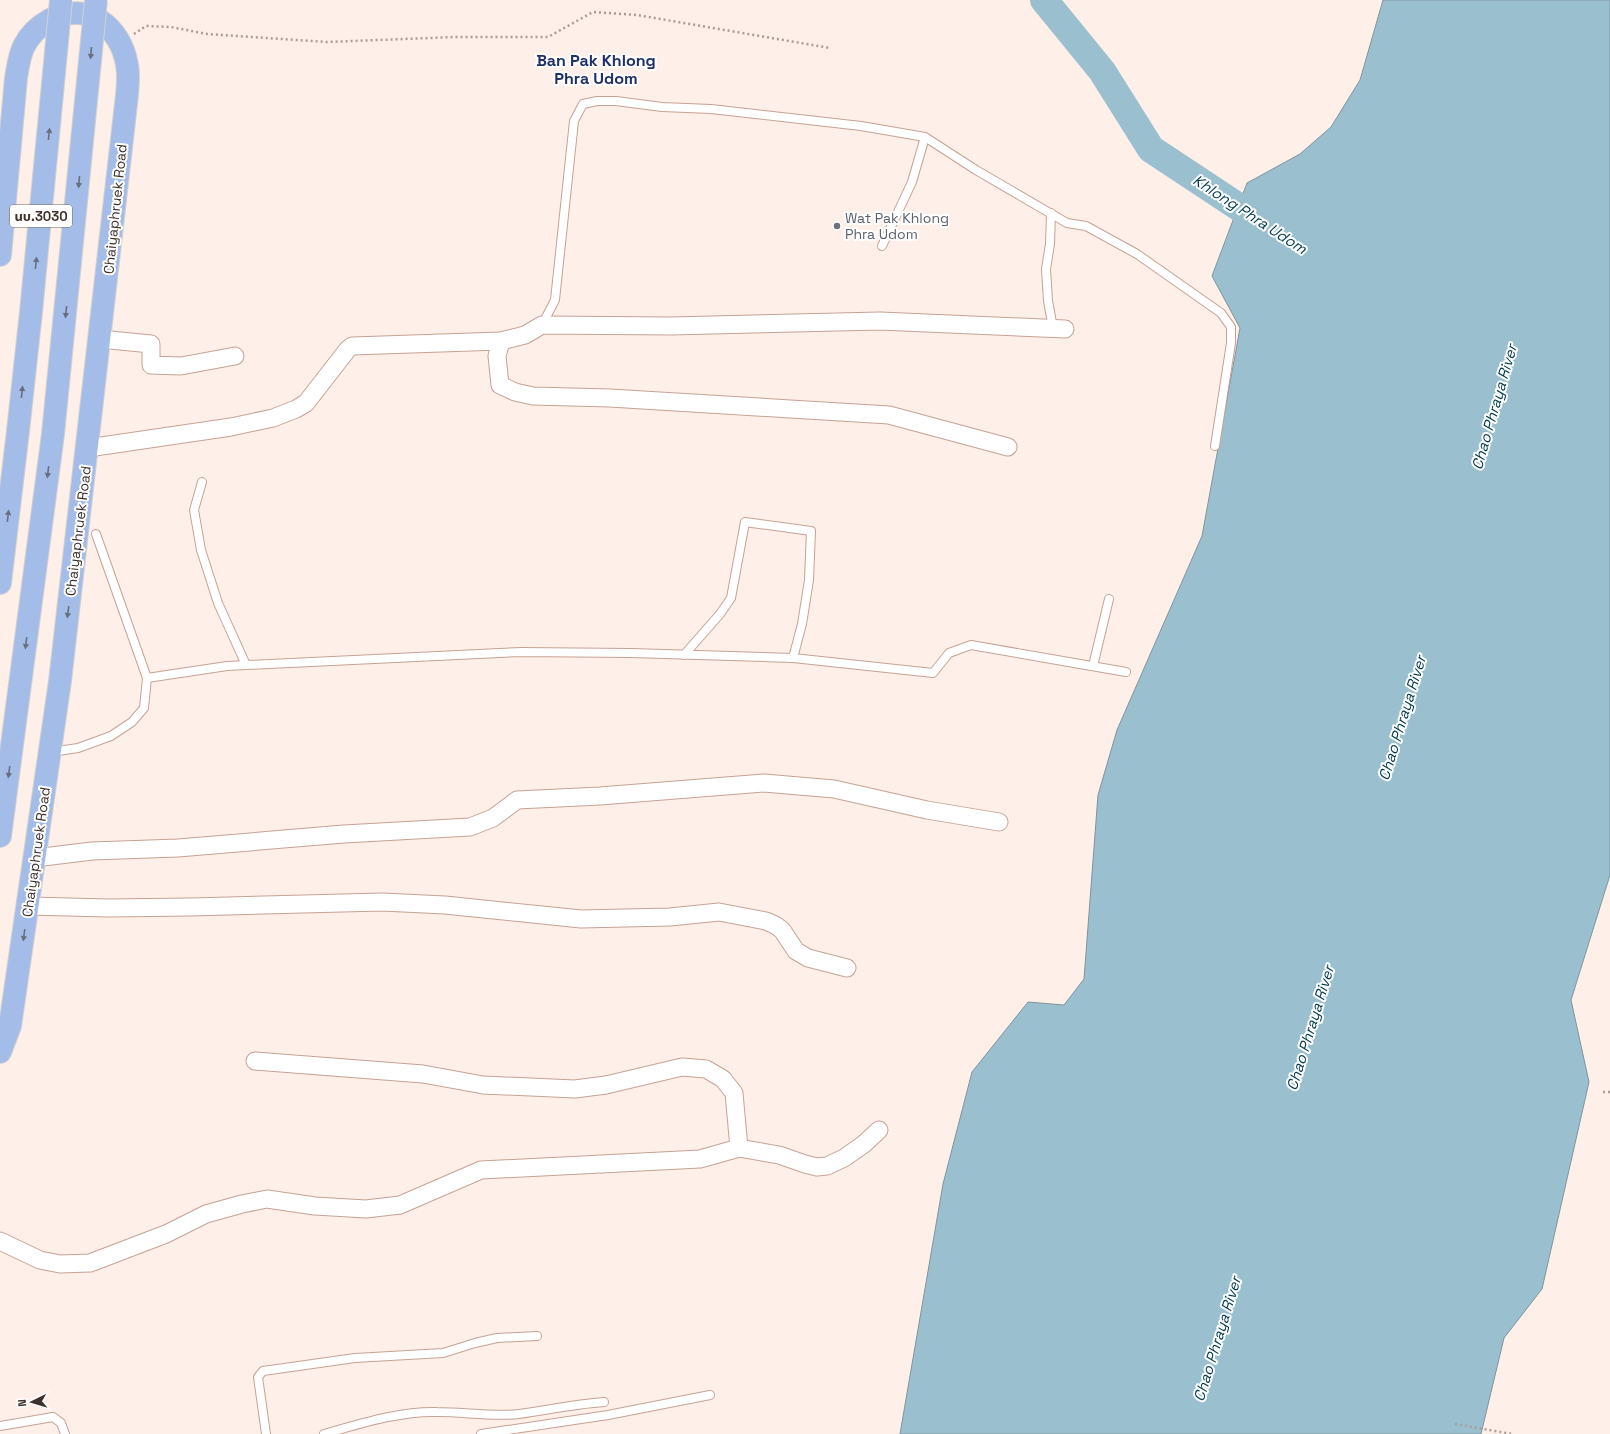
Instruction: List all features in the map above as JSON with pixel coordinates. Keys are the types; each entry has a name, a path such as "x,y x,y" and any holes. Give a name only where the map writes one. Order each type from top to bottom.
{"main road":[{"name":"นบ.3030","path":"0,583 32,304 62,0"},
{"path":"0,836 53,434 96,0"},
{"name":"Chaiyaphruek Road","path":"0,255 3,193 19,60 24,46 31,34 44,23 59,15 76,12 87,14 105,23 120,43 128,66 128,79 88,448 50,752 10,1026 0,1052"}],"street":[{"path":"88,448 231,427 273,418 296,409 306,403 348,349 352,346 501,341 525,335 542,325 670,326 880,321 1059,328"},
{"path":"100,339 151,344 151,365 181,366 235,356"},
{"path":"501,341 497,356 500,385 521,394 533,396 610,398 889,415 1008,447"},
{"path":"35,858 92,851 178,848 344,834 470,827 493,818 517,800 600,796 764,783 834,789 927,810 999,822"},
{"path":"28,906 108,908 382,902 445,905 581,919 670,917 719,912 766,921 782,930 796,951 808,958 847,968"},
{"path":"255,1062 417,1074 483,1085 575,1089 606,1085 682,1067 706,1068 723,1079 734,1093 739,1148"},
{"path":"0,1241 40,1260 60,1264 90,1263 166,1234 206,1214 267,1199 315,1206 366,1209 400,1205 481,1170 700,1159 739,1148 779,1154 817,1167 826,1166 844,1158 864,1144 879,1130"}],"lane":[{"path":"542,325 555,300 574,121 583,104 597,101 616,101 662,107 710,109 861,126 924,137 976,170 1067,223 1086,226 1137,254 1221,313 1232,329 1215,446"},
{"path":"882,246 912,182 924,137"},
{"path":"1051,213 1050,244 1046,269 1048,301 1059,328"},
{"path":"202,482 194,510 201,550 218,603 246,666"},
{"path":"684,655 720,614 730,598 745,522 811,531 809,580 802,624 793,658"},
{"path":"50,752 85,746 111,736 132,722 144,708 147,678 96,534"},
{"path":"1093,666 1109,599"},
{"path":"147,678 227,666 520,652 793,658 933,673 949,653 971,645 1126,672"},
{"path":"266,1434 258,1377 263,1371 355,1358 443,1353 497,1338 537,1336"},
{"path":"482,1434 608,1414 710,1395"},
{"path":"324,1434 405,1415 436,1411 484,1415 519,1414 576,1404 604,1402"},
{"path":"0,1426 53,1417 61,1422 65,1434"}],"path":[{"path":"120,43 146,26 171,27 207,34 327,42 455,37 548,37 593,12 637,15 830,48"},
{"path":"1603,1092 1610,1092"},
{"path":"1455,1424 1512,1434"}],"water":[{"name":"Chao Phraya River","path":"1383,0 1610,0 1610,875 1571,1000 1589,1082 1542,1289 1504,1338 1481,1434 900,1434 943,1184 972,1072 1028,1002 1064,1005 1084,979 1098,795 1117,730 1202,536 1240,328 1212,276 1247,183 1300,154 1331,127 1360,80"}],"waterway":[{"name":"Khlong Phra Udom","path":"1044,0 1102,71 1151,149 1269,227"}],"place":[{"name":"Wat Pak Khlong Phra Udom","path":"837,226"}],"district":[{"name":"Ban Pak Khlong Phra Udom","path":"596,69"}]}
